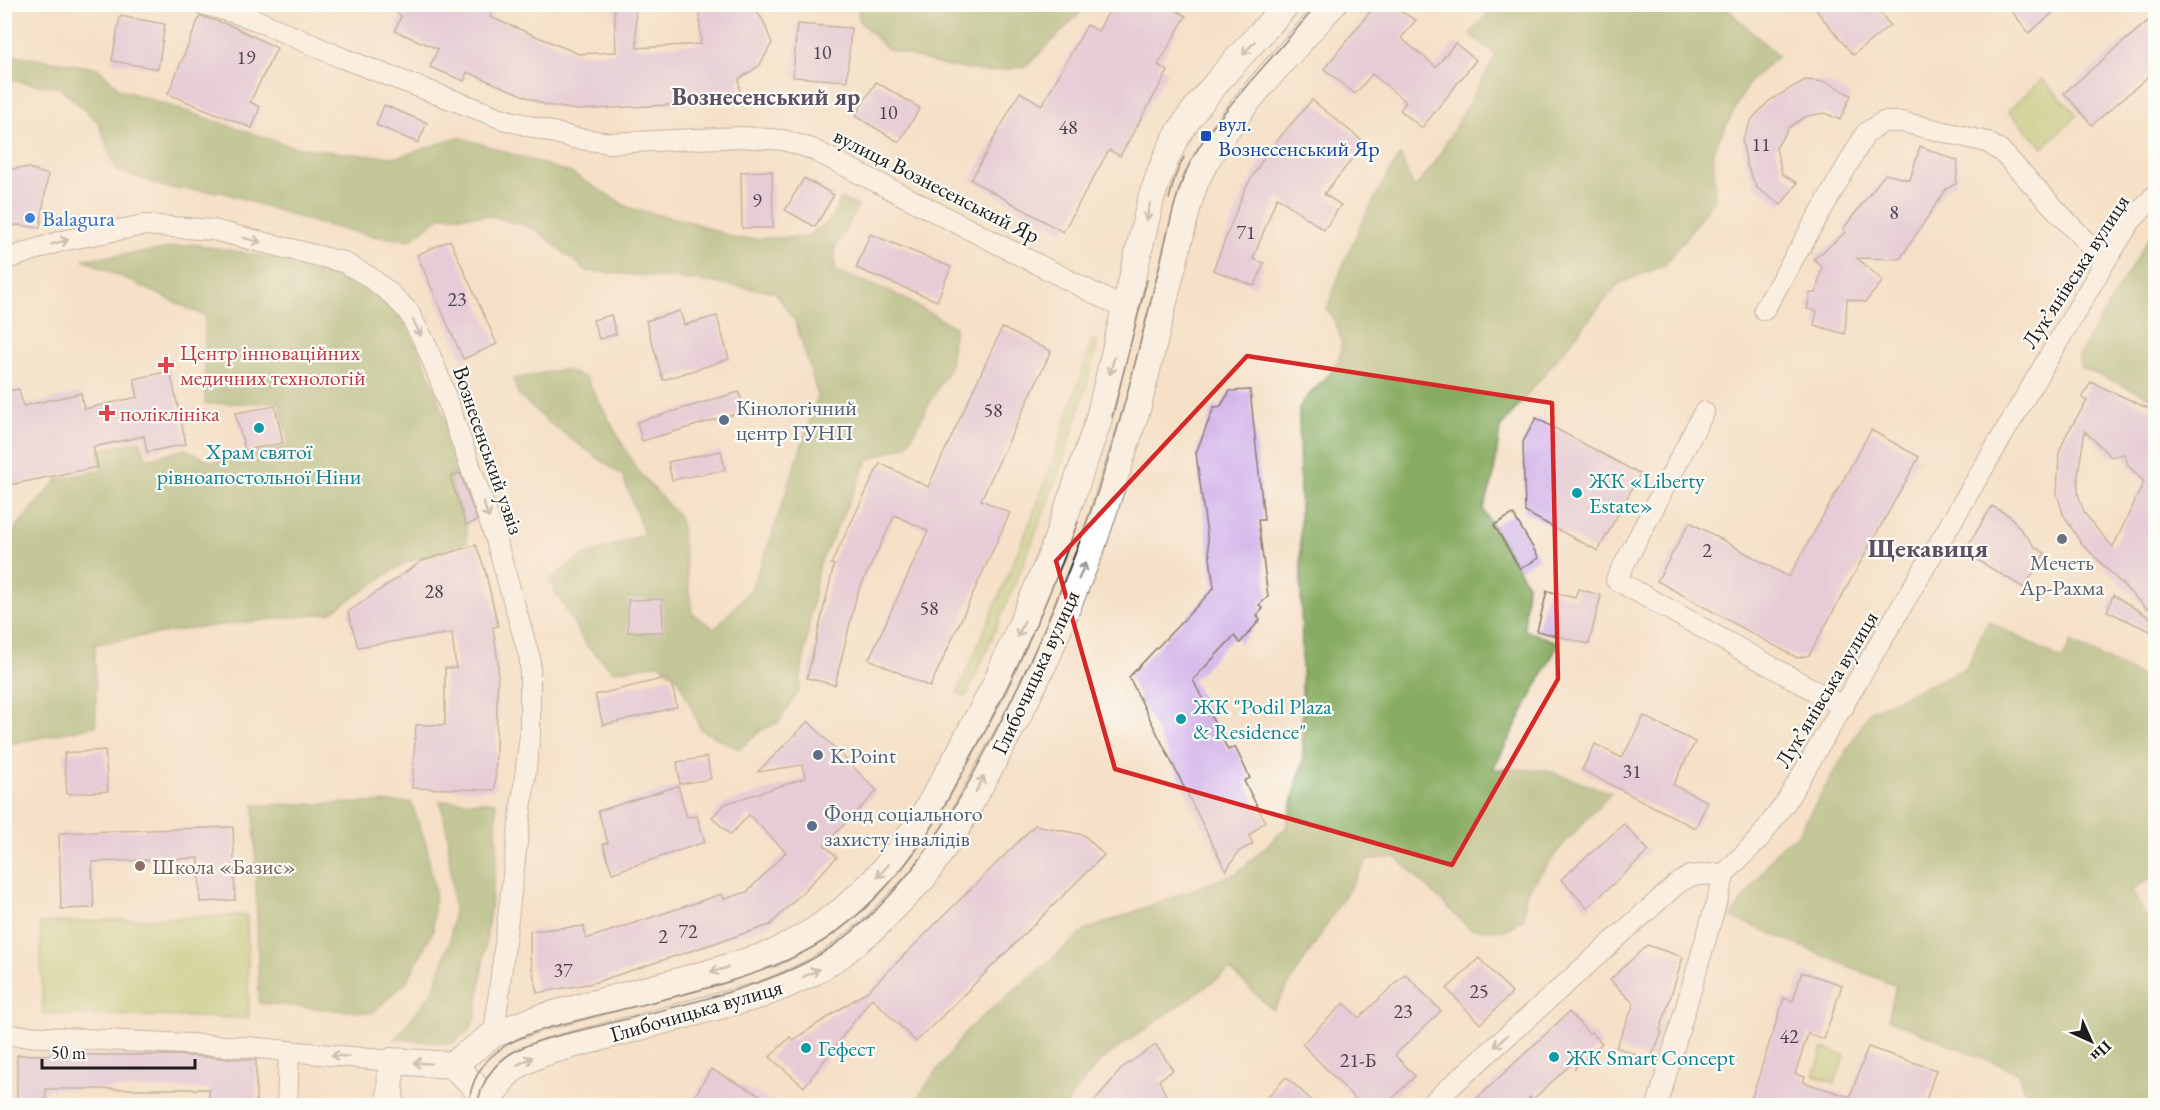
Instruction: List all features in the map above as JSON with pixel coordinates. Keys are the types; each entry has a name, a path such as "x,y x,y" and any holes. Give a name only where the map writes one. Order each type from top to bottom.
{"main road":[{"name":"Глибочицька вулиця","path":"453,1065 494,1034 539,1018 709,973 774,953 814,931 844,909 892,860 919,823 995,685 1024,623 1051,556 1098,422 1151,199 1164,163 1180,132 1206,96 1287,4"},
{"name":"Глибочицька вулиця","path":"489,1106 499,1083 521,1062 546,1052 761,994 814,972 842,954 874,928 923,878 957,828 1017,718 1046,659 1093,544 1138,406 1188,205 1198,176 1237,115 1333,4"},
{"path":"390,1106 391,1061 453,1065 473,1084 489,1106"}],"street":[{"name":"вулиця Вознесенський Яр","path":"202,4 256,20 342,58 502,119 574,138 610,143 741,137 783,140 812,149 1125,309"},
{"path":"1764,310 1866,133 1882,122 1902,122 1987,142 2002,152 2105,262"},
{"name":"Лукʼянівська вулиця","path":"1725,873 1758,840 1786,802 1844,707 2057,340 2131,221 2156,194"},
{"name":"Вознесенський узвіз","path":"4,260 61,241 144,225 213,230 343,262 368,276 408,311 427,347 440,380 496,540 530,659 530,735 494,1034"},
{"path":"1704,412 1616,580 1844,707"},
{"path":"1429,1106 1677,884 1690,876 1725,873 1657,1106"},
{"path":"4,1035 248,1047 391,1061"},
{"path":"287,1106 289,1052"}],"highlighted area":[{"path":"1247,356 1552,403 1558,679 1452,865 1115,769 1056,561"}],"green space":[{"path":"858,4 1088,5 1027,66 987,72 945,66 886,48 859,21"},
{"path":"1495,5 1723,5 1778,56 1749,82 1713,151 1715,198 1665,265 1618,284 1500,428 1493,480 1483,510 1527,584 1524,630 1559,643 1493,769 1546,770 1611,793 1562,846 1526,892 1524,918 1505,930 1470,929 1396,857 1367,860 1273,1010 1230,970 1101,1060 1073,1094 1067,1105 914,1105 968,1029 1086,930 1237,873 1286,828 1303,760 1299,408 1337,363 1341,346 1340,337 1338,328 1327,309 1359,230 1400,155 1414,189 1433,166 1496,55 1470,34"},
{"path":"5,54 98,68 119,89 293,147 398,157 459,137 571,173 629,208 692,222 737,239 806,237 829,222 841,199 858,206 835,248 835,271 890,291 955,327 950,366 907,445 868,460 818,568 799,690 779,722 760,731 739,749 701,730 679,680 660,664 613,671 586,645 549,580 582,557 644,534 623,476 548,422 518,394 513,379 563,369 586,378 636,469 680,518 692,613 715,629 751,589 769,544 818,396 796,323 775,292 695,280 587,271 535,229 492,216 442,216 410,240 377,237 316,223 222,192 168,188 116,170 98,122 59,87 5,80"},
{"path":"2042,79 2077,115 2043,147 2008,111"},
{"path":"2155,227 2155,399 2080,367 2079,355"},
{"path":"193,244 310,267 372,288 384,298 411,335 432,380 462,472 450,477 466,524 467,542 403,564 330,613 194,628 95,644 96,726 5,745 5,550 9,550 15,529 58,479 101,470 98,450 141,441 146,459 186,449 212,462 289,446 279,402 205,404 205,316 83,259"},
{"path":"1092,340 1098,341 1082,400 1052,491 966,697 957,693 1037,504"},
{"path":"1988,621 2062,660 2071,642 2155,683 2155,875 2132,890 2155,935 2155,1105 2031,1105 2017,1072 1888,1019 1896,986 1731,917 1781,845 1796,837 1870,711 1966,668"},
{"path":"440,801 496,802 497,855 476,1017 470,1030 451,1044 395,1039 433,991 450,941 454,908 447,831"},
{"path":"411,802 426,844 435,892 433,931 407,981 372,1013 259,1003 254,805"},
{"path":"247,915 249,1018 43,1014 40,923"},
{"path":"1823,1048 1845,1056 1835,1083 1814,1076"}],"building":[{"path":"386,4 495,4 490,17 579,54 616,52 614,4 635,4 637,48 701,44 699,4 751,4 763,20 772,43 759,66 739,79 740,101 577,110 546,105 467,72 464,81 430,67 438,49 395,31 401,16"},
{"path":"1113,4 1166,4 1186,16 1158,65 1168,71 1120,156 1109,150 1063,232 971,180 1020,92 1042,105 1087,25 1098,31"},
{"path":"1376,4 1387,4 1416,20 1401,38 1436,67 1455,43 1476,60 1422,128 1400,110 1406,102 1372,74 1355,94 1324,69"},
{"path":"1811,4 1873,4 1890,25 1853,55"},
{"path":"2006,4 2063,4 2029,33"},
{"path":"2156,14 2156,70 2092,125 2064,93"},
{"path":"120,16 165,24 158,69 112,61"},
{"path":"200,16 232,26 277,48 250,102 260,107 252,128 168,94"},
{"path":"797,24 851,28 847,81 793,77"},
{"path":"1805,80 1827,82 1851,95 1840,120 1825,113 1807,116 1789,127 1776,148 1782,174 1797,183 1781,205 1757,188 1747,166 1742,140 1752,119 1769,101"},
{"path":"876,82 920,108 899,142 855,116"},
{"path":"1312,100 1365,143 1324,194 1341,205 1324,230 1277,197 1253,259 1264,263 1255,286 1213,270 1245,189 1267,152"},
{"path":"384,105 427,123 418,143 376,125"},
{"path":"1920,146 1958,161 1956,184 1946,189 1900,259 1857,258 1883,281 1865,302 1847,299 1845,334 1814,325 1817,311 1807,309 1810,293 1816,293 1822,267 1814,259 1846,232 1843,229 1885,174 1910,180"},
{"path":"29,168 48,175 40,228 18,225 4,227 4,171"},
{"path":"772,171 773,228 742,228 741,172"},
{"path":"804,178 834,195 815,227 785,210"},
{"path":"870,234 951,267 937,301 856,268"},
{"path":"450,240 497,344 463,359 417,255"},
{"path":"680,311 684,325 717,316 729,359 663,380 646,321"},
{"path":"611,315 616,334 599,339 593,320"},
{"path":"1002,328 1051,351 981,500 1010,513 930,687 869,659 928,531 895,515 857,594 835,685 807,678 834,565 831,564 880,463 928,487"},
{"path":"170,371 186,444 147,452 144,436 93,447 98,467 4,486 4,392 19,389 23,406 81,393 84,409 138,397 134,379"},
{"path":"2091,382 2156,412 2156,591 2147,609 2081,543 2063,514 2057,494 2059,453 2066,435 2087,401 2082,398","holes":["2085,431 2111,457 2124,454 2129,466 2144,482 2113,547 2084,512 2078,494 2078,474"]},
{"name":"ЖК \"Podil Plaza & Residence\"","path":"1250,390 1264,520 1258,520 1268,597 1259,605 1263,609 1257,615 1260,620 1240,643 1234,636 1193,680 1228,750 1235,747 1250,778 1244,781 1265,821 1249,836 1253,844 1239,851 1226,871 1129,677 1214,588 1196,453 1214,407 1220,407 1230,391"},
{"path":"739,392 745,411 642,441 637,422"},
{"name":"Храм святої рівноапостольної Ніни","path":"275,406 283,443 245,450 235,413"},
{"name":"ЖК «Liberty Estate»","path":"1536,418 1640,474 1598,551 1525,512 1523,442"},
{"path":"1871,430 1919,457 1809,655 1797,658 1657,581 1690,522 1789,577"},
{"path":"721,451 725,470 672,480 668,462"},
{"path":"460,473 477,521 466,525 450,477"},
{"path":"1992,506 2010,516 2035,547 2045,553 2024,588 1964,552"},
{"path":"1513,514 1539,558 1520,569 1494,525"},
{"path":"476,545 485,570 498,626 493,627 498,662 495,790 412,788 416,725 445,725 445,668 456,668 452,633 358,647 348,612 422,561"},
{"path":"1578,589 1601,595 1589,644 1537,631 1547,591 1575,598"},
{"path":"2113,595 2156,621 2156,634 2107,611"},
{"path":"662,599 663,632 628,632 628,600"},
{"path":"670,677 677,707 603,725 595,695"},
{"path":"1644,716 1695,742 1673,785 1708,802 1695,828 1582,770 1595,744 1622,758"},
{"path":"808,721 877,791 824,845 837,857 770,925 593,983 537,993 530,957 530,931 584,926 586,939 722,894 724,899 747,892 786,852 749,815 730,835 712,817 725,804 805,778 802,765 758,772"},
{"path":"105,750 108,791 67,794 64,753"},
{"path":"707,757 711,779 680,784 677,762"},
{"path":"678,786 687,817 697,816 705,842 612,873 603,844 608,843 598,811"},
{"path":"1624,824 1649,851 1587,908 1561,879"},
{"path":"1035,825 1084,835 1104,855 916,1042 872,998 804,1087 770,1057 790,1037 793,1040 868,991"},
{"path":"233,827 235,900 200,902 199,858 92,862 94,908 61,909 59,833"},
{"path":"1647,945 1683,957 1660,1031 1662,1032 1650,1060 1616,1047 1634,1004 1610,980"},
{"path":"1479,958 1512,993 1480,1024 1447,989"},
{"path":"1802,972 1842,985 1824,1039 1808,1034 1795,1074 1805,1077 1803,1082 1850,1097 1868,1047 1936,1070 1924,1106 1749,1106 1784,998 1793,1001"},
{"path":"1405,974 1441,1011 1395,1055 1415,1076 1385,1106 1362,1106 1302,1044 1344,1003 1359,1018"},
{"name":"ЖК Smart Concept","path":"1569,1012 1589,1034 1591,1032 1602,1043 1575,1068 1578,1058 1532,1100 1530,1097 1521,1106 1469,1106"},
{"path":"1156,1045 1173,1070 1159,1080 1171,1106 1090,1106 1123,1067"},
{"path":"17,1055 173,1055 256,1060 256,1106 209,1106 209,1089 46,1089 45,1106 17,1106"},
{"path":"711,1069 780,1106 689,1106"},
{"path":"1286,1077 1318,1106 1260,1106"}],"tram line":[{"path":"477,1106 485,1082 494,1068 506,1057 523,1047 555,1036 731,992 782,974 805,963 854,930 896,889 920,859 956,805 997,730 1042,635 1074,557 1115,438 1173,209 1191,161 1203,140 1225,111 1318,4"},
{"path":"1169,199 1184,157"},
{"path":"1112,417 1147,280"},
{"path":"468,1106 471,1090 481,1068 491,1056 519,1038 555,1026 700,990 780,963 804,952 841,929 874,899 918,848 982,737 1026,646 1078,522"}],"place":[{"name":"вул. Вознесенський Яр","path":"1206,136"},
{"name":"Balagura","path":"30,218"},
{"name":"Центр інноваційних медичних технологій","path":"166,365"},
{"name":"поліклініка","path":"107,413"},
{"name":"Кінологічний центр ГУНП","path":"724,420"},
{"name":"Храм святої рівноапостольної Ніни","path":"259,428"},
{"name":"ЖК «Liberty Estate»","path":"1577,493"},
{"name":"Мечеть Ар-Рахма","path":"2062,539"},
{"name":"ЖК \"Podil Plaza & Residence\"","path":"1181,719"},
{"name":"K.Point","path":"818,755"},
{"name":"Фонд соціального захисту інвалідів","path":"812,826"},
{"name":"Школа «Базис»","path":"140,866"},
{"name":"Гефест","path":"806,1048"},
{"name":"ЖК Smart Concept","path":"1554,1057"}],"district":[{"name":"Вознесенський яр","path":"766,97"},
{"name":"Щекавиця","path":"1928,548"}]}
